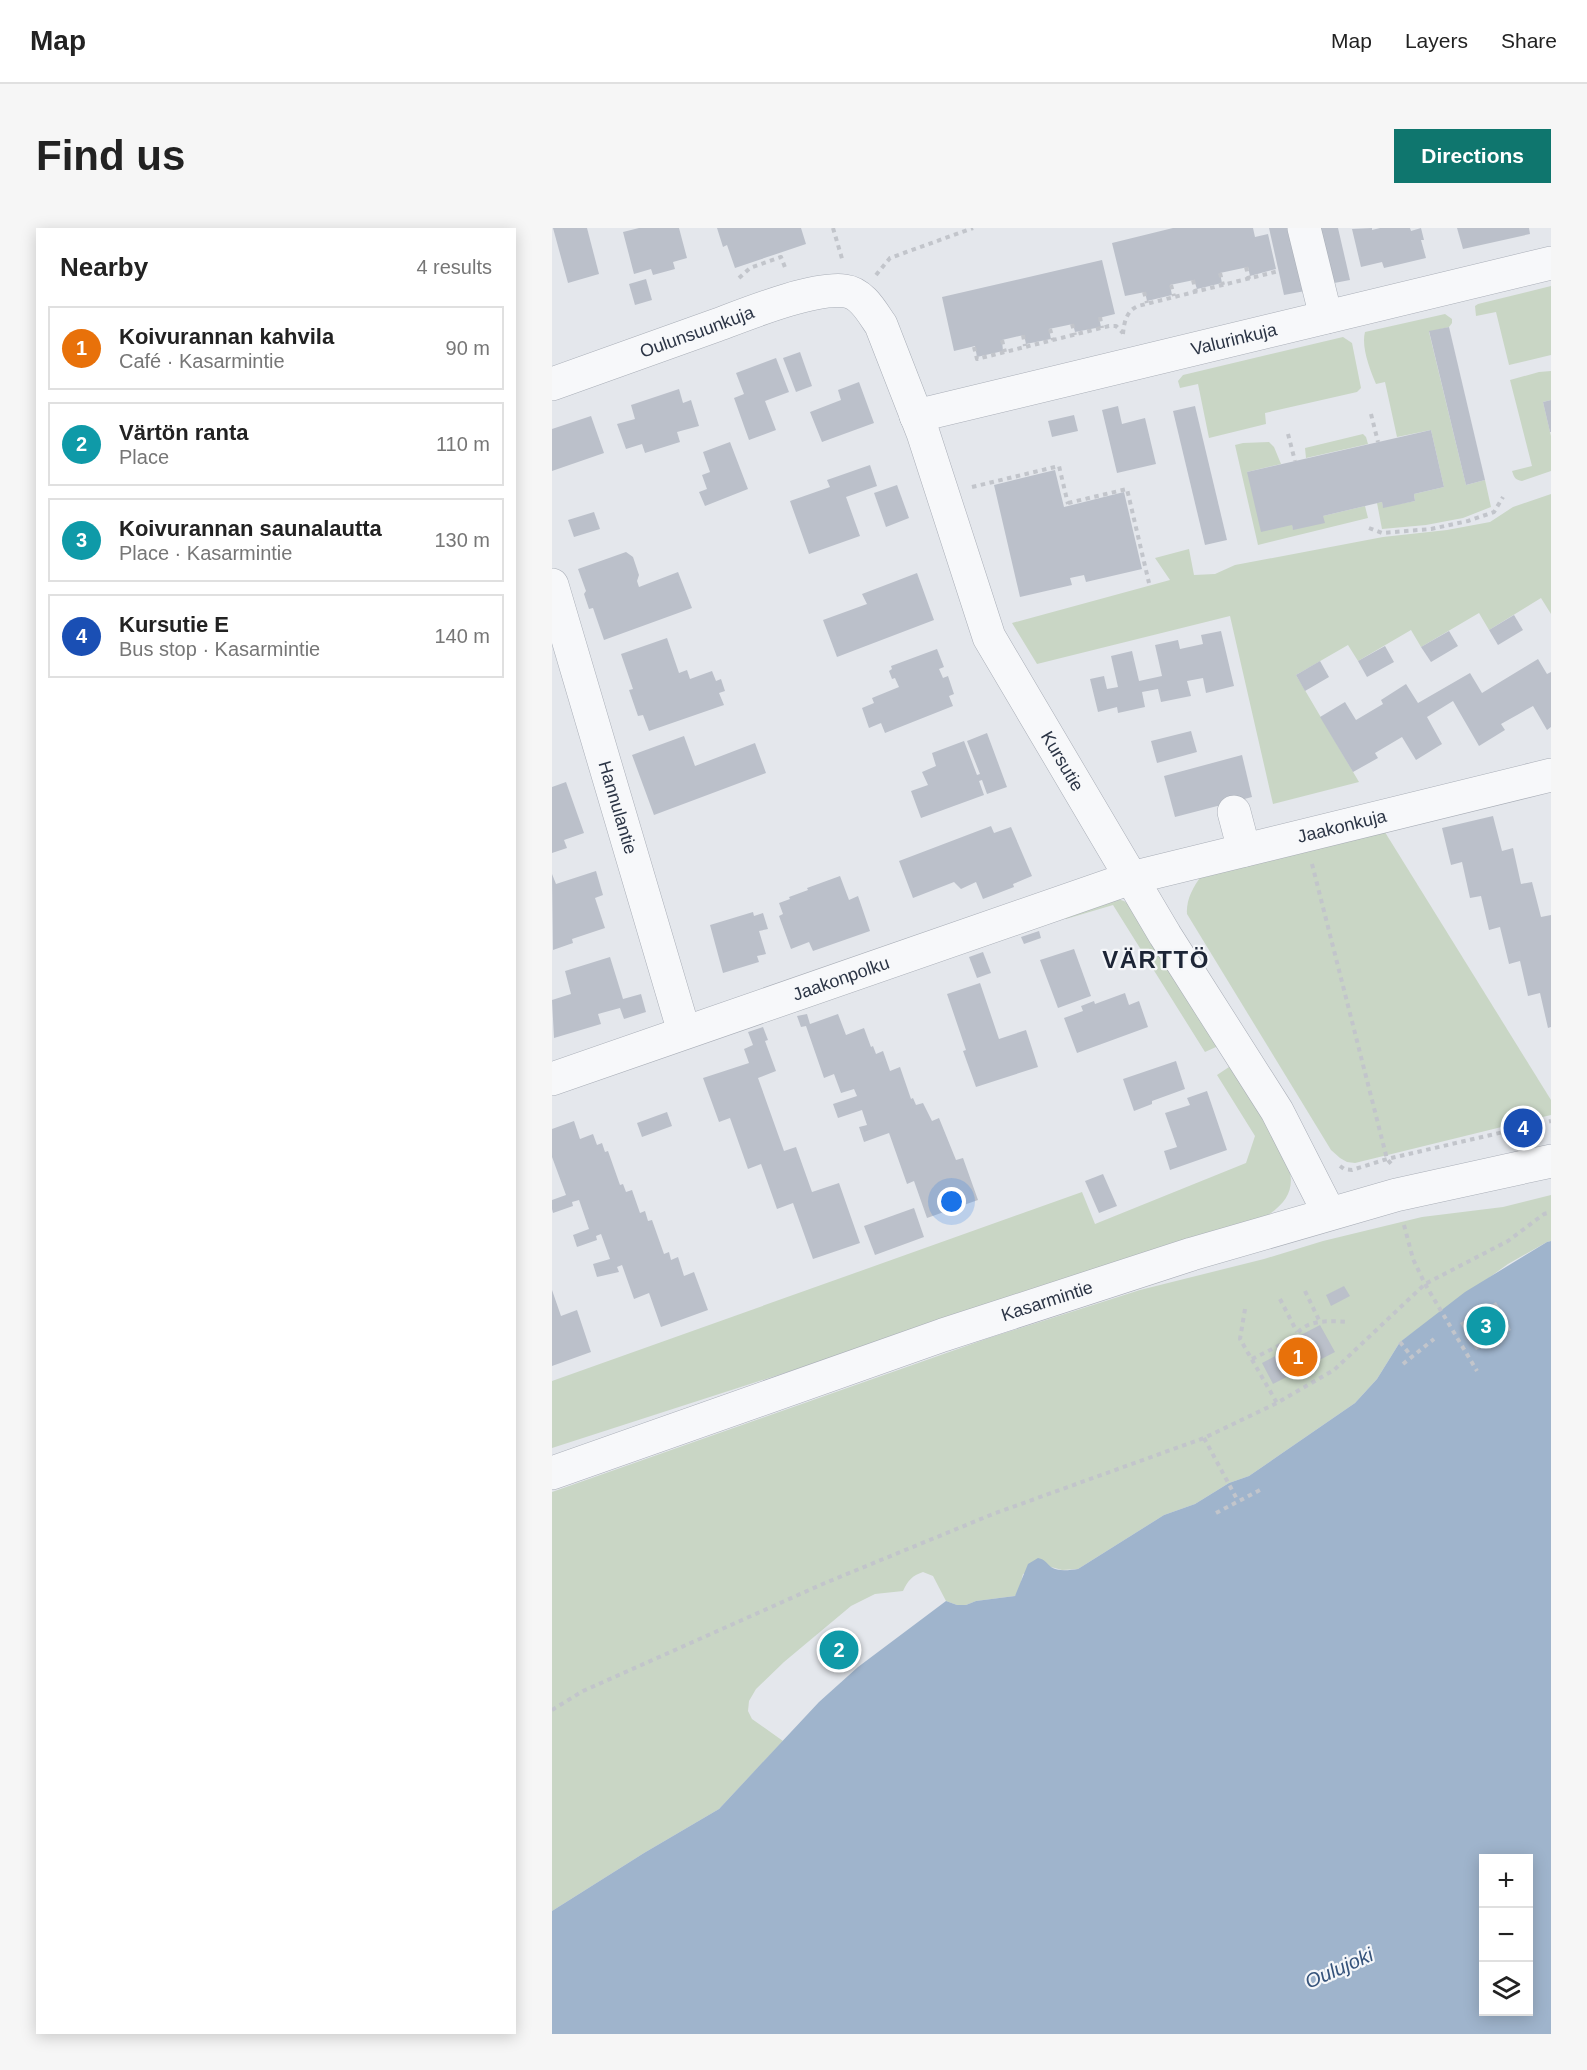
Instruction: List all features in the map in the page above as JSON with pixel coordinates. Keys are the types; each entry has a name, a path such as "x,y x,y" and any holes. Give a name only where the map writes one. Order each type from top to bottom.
{"street":[{"path":"1304,228 1326,317"},
{"name":"Valurinkuja","path":"916,416 1126,349 1326,317 1551,263"},
{"name":"Oulunsuunkuja","path":"552,384 752,312 819,292 852,293"},
{"name":"Kursutie","path":"852,293 871,309 881,325 916,416 989,637 1165,936 1277,1111 1329,1213"},
{"name":"Hannulantie","path":"552,585 684,1032"},
{"name":"Jaakonkuja","path":"1131,878 1551,774"},
{"path":"1234,812 1244,850"},
{"name":"Jaakonpolku","path":"552,1079 1131,878"},
{"name":"Kasarmintie","path":"552,1473 943,1335 1192,1254 1396,1195 1551,1161"}],"path":[{"path":"852,293 890,258 973,228"},
{"path":"1246,267 1249,279"},
{"path":"1126,349 1125,322 1132,308 1279,272"},
{"path":"1220,273 1223,285"},
{"path":"1193,280 1196,291"},
{"path":"1171,285 1174,297"},
{"path":"1144,292 1147,303"},
{"path":"1100,317 1102,328"},
{"path":"1072,324 1075,335"},
{"path":"974,347 977,358 1116,326 1126,349"},
{"path":"1050,329 1053,340"},
{"path":"1023,335 1025,346"},
{"path":"1002,340 1005,352"},
{"path":"1371,414 1378,442"},
{"path":"1288,434 1295,461"},
{"path":"971,487 1059,466 1068,504 1127,489 1149,583"},
{"path":"1368,528 1382,533 1431,529 1468,521 1494,512 1503,497"},
{"path":"1304,835 1387,1160 1396,1169 1396,1195 1413,1259 1425,1284 1477,1371"},
{"path":"1387,1160 1551,1121"},
{"path":"552,1710 583,1691 825,1583 993,1514 1204,1438 1276,1403 1334,1370 1425,1284 1508,1241 1544,1214 1551,1212"},
{"path":"1305,1291 1319,1320"},
{"path":"1280,1299 1297,1332"},
{"path":"1245,1309 1240,1339 1276,1403"},
{"path":"1252,1359 1294,1338 1297,1332 1319,1320 1349,1322"},
{"path":"1403,1364 1434,1339"},
{"path":"1400,1342 1412,1357"},
{"path":"1204,1438 1238,1501"},
{"path":"1216,1513 1260,1490"}],"green space":[{"path":"1551,286 1551,355 1509,365 1496,312 1476,316 1475,306"},
{"path":"1445,314 1452,319 1449,327 1429,332 1466,485 1485,480 1491,507 1463,518 1426,525 1382,529 1377,503 1382,502 1383,507 1415,501 1414,494 1444,487 1431,430 1397,437 1385,382 1376,384 1369,365 1364,344 1365,332"},
{"path":"1343,337 1352,343 1361,388 1357,392 1265,413 1266,424 1209,438 1198,384 1180,388 1178,381 1183,375"},
{"path":"1551,371 1551,400 1543,402 1551,436 1551,471 1520,481 1515,478 1512,471 1532,466 1510,380"},
{"path":"1363,434 1368,444 1306,458 1305,448"},
{"path":"1269,442 1274,447 1281,464 1247,472 1293,529 1323,516 1365,506 1368,518 1258,545 1235,445"},
{"path":"1551,494 1551,614 1541,598 1489,630 1479,613 1421,647 1411,630 1358,661 1348,645 1296,675 1359,782 1273,804 1230,616 1037,664 1012,623 1170,580 1155,558 1189,549 1194,575 1215,574 1235,565 1383,537 1447,530 1490,522 1513,507"},
{"path":"1383,829 1551,1100 1551,1115 1355,1163 1347,1162 1331,1150 1187,914 1187,909 1191,894 1201,876"},
{"path":"1114,898 1124,901 1136,911 1218,1044 1216,1047 1205,1052 1113,905 1066,919 1064,912"},
{"path":"1229,1067 1285,1155 1289,1166 1291,1184 1286,1198 1264,1218 552,1448 552,1381 1082,1192 1095,1224 1246,1163 1255,1136 1217,1075"},
{"path":"1551,1195 1551,1241 1508,1264 1400,1342 1377,1379 1355,1403 1249,1476 1229,1483 1195,1504 1164,1515 1078,1569 1062,1570 1051,1567 1023,1574 1015,1596 957,1605 946,1601 933,1576 923,1572 911,1579 903,1591 875,1594 851,1606 784,1662 756,1689 749,1701 748,1711 752,1719 783,1741 719,1809 552,1911 552,1492 989,1338 1140,1290 1422,1217 1503,1207"}],"water":[{"name":"Oulujoki","path":"1551,1241 1551,2034 552,2034 552,1911 719,1809 819,1702 858,1667 946,1601 966,1605 976,1601 1015,1596 1028,1564 1038,1558 1057,1570 1078,1569 1164,1515 1195,1504 1229,1483 1249,1476 1355,1403 1377,1379 1400,1342 1465,1292"}],"building":[{"path":"553,228 587,228 599,274 568,283"},
{"path":"639,228 679,228 687,258 673,262 675,269 653,275 651,269 634,274 623,232"},
{"path":"717,228 801,228 806,244 735,268 727,245 723,247"},
{"path":"1173,228 1253,228 1255,237 1268,234 1276,269 1250,276 1248,267 1220,273 1222,283 1197,289 1194,280 1170,285 1172,295 1147,301 1145,292 1125,296 1112,243"},
{"path":"1269,228 1291,228 1305,291 1284,295"},
{"path":"1317,228 1338,228 1350,280 1329,284"},
{"path":"1372,228 1372,230 1410,228 1411,231 1421,228 1424,240 1421,240 1426,258 1384,268 1382,262 1361,267 1352,229"},
{"path":"1457,228 1529,228 1530,234 1463,249"},
{"path":"1102,260 1115,314 1099,318 1101,327 1075,332 1073,324 1049,329 1051,339 1026,344 1024,335 1002,340 1003,351 977,357 975,346 954,351 942,297"},
{"path":"646,279 652,300 635,305 629,284"},
{"path":"1449,327 1485,480 1466,485 1429,331"},
{"path":"800,352 812,386 796,392 783,358"},
{"path":"776,358 789,392 765,401 776,430 749,440 734,398 744,394 736,373"},
{"path":"859,382 874,423 822,442 810,412 841,400 838,390"},
{"path":"679,389 683,403 691,400 699,426 677,432 680,442 645,453 642,444 626,449 617,424 635,419 631,405"},
{"path":"1551,400 1551,432 1550,432 1543,402"},
{"path":"1118,406 1122,424 1145,418 1156,464 1117,473 1102,410"},
{"path":"1195,406 1227,540 1205,545 1173,411"},
{"path":"1074,415 1078,431 1052,437 1048,421"},
{"path":"591,416 604,453 552,471 552,429"},
{"path":"1431,430 1444,487 1414,494 1415,501 1383,508 1382,502 1323,516 1325,523 1293,530 1292,525 1261,532 1247,472"},
{"path":"730,442 748,489 705,506 699,492 707,489 702,475 710,472 703,452"},
{"path":"870,465 877,486 846,497 860,536 809,554 790,501 830,487 827,480"},
{"path":"1055,470 1064,507 1124,492 1142,569 1086,582 1084,575 1070,578 1072,585 1020,597 994,485"},
{"path":"897,485 909,518 886,527 874,493"},
{"path":"594,512 600,529 574,537 568,520"},
{"path":"626,552 633,557 639,575 637,581 639,587 678,572 692,608 604,640 593,608 589,609 584,594 586,591 578,569"},
{"path":"917,573 934,620 837,657 823,620 867,604 862,594"},
{"path":"1514,615 1523,630 1498,645 1489,630"},
{"path":"1221,631 1234,686 1206,693 1203,678 1187,681 1191,696 1161,702 1158,689 1142,692 1145,707 1118,713 1117,707 1098,712 1090,679 1104,676 1107,689 1118,687 1111,656 1132,651 1139,681 1162,676 1155,645 1178,640 1180,649 1203,644 1201,635"},
{"path":"1449,631 1458,646 1431,662 1421,647"},
{"path":"667,638 679,673 687,670 690,679 712,671 716,681 721,679 725,691 719,693 724,705 649,731 643,715 638,716 629,690 633,689 621,654"},
{"path":"1385,646 1394,662 1367,677 1358,661"},
{"path":"937,649 944,667 939,669 943,678 948,676 954,694 949,696 953,706 885,733 881,723 869,728 862,708 874,703 872,698 899,687 895,678 892,679 889,671 892,669 891,666"},
{"path":"1538,659 1547,674 1551,672 1551,727 1547,730 1533,706 1501,724 1505,730 1479,746 1453,701 1427,717 1442,744 1416,760 1402,737 1375,753 1378,758 1353,772 1320,717 1345,702 1356,720 1383,704 1381,700 1406,684 1418,703 1470,673 1482,693"},
{"path":"1320,661 1329,677 1305,691 1296,675"},
{"path":"1191,731 1197,752 1157,763 1151,741"},
{"path":"987,733 1007,787 987,794 982,780 979,781 984,795 921,818 911,791 928,785 922,772 936,766 932,753 964,741 977,775 980,774 967,741"},
{"path":"684,736 695,766 755,743 766,773 654,815 632,755"},
{"path":"1242,755 1252,797 1175,817 1164,776"},
{"path":"566,782 584,833 564,840 567,848 552,853 552,787"},
{"path":"1493,816 1502,851 1513,848 1521,884 1532,882 1541,917 1551,915 1551,1027 1548,1028 1540,993 1528,996 1520,961 1509,964 1500,927 1489,930 1481,896 1470,898 1462,862 1451,865 1442,828"},
{"path":"991,826 994,833 1011,827 1032,876 1013,884 1014,887 983,899 976,882 961,889 954,882 913,898 899,861"},
{"path":"596,871 603,895 595,898 605,928 572,939 573,943 553,950 552,874 556,884"},
{"path":"840,876 849,900 858,896 870,931 813,951 809,942 791,949 779,916 783,914 779,903 808,890 807,888"},
{"path":"753,912 754,916 763,913 768,929 759,931 766,954 757,956 759,962 723,973 710,925"},
{"path":"1039,931 1041,938 1024,944 1021,937"},
{"path":"1074,949 1091,996 1058,1008 1040,960"},
{"path":"983,952 991,973 977,978 969,957"},
{"path":"610,957 623,999 641,994 646,1012 624,1019 620,1008 598,1014 601,1024 554,1038 552,1000 571,994 565,971"},
{"path":"980,983 999,1039 1026,1030 1038,1067 976,1087 947,994"},
{"path":"1125,993 1129,1005 1139,1001 1148,1027 1077,1053 1064,1018 1083,1011 1081,1006 1094,1001 1095,1004"},
{"path":"807,1014 810,1024 838,1014 846,1035 864,1028 876,1054 883,1051 890,1071 900,1067 911,1099 913,1098 916,1105 923,1103 932,1121 939,1118 956,1160 963,1158 978,1200 927,1218 914,1181 907,1184 889,1133 864,1142 859,1127 867,1125 862,1110 838,1118 833,1104 857,1096 854,1089 841,1093 834,1074 824,1078 806,1026 801,1027 797,1016"},
{"path":"763,1027 768,1040 765,1041 776,1071 758,1078 784,1151 796,1147 812,1192 839,1183 860,1243 813,1259 793,1203 777,1209 761,1164 748,1169 730,1118 719,1122 703,1078 749,1063 744,1049 753,1045 748,1032"},
{"path":"1176,1061 1185,1089 1152,1101 1152,1104 1134,1111 1123,1079"},
{"path":"1207,1091 1227,1150 1170,1170 1164,1151 1177,1147 1165,1113 1190,1105 1187,1098"},
{"path":"667,1112 672,1126 642,1137 637,1123"},
{"path":"574,1121 580,1139 593,1134 597,1145 602,1143 605,1152 608,1151 620,1185 623,1184 626,1192 632,1190 640,1213 645,1211 648,1221 652,1220 664,1254 669,1252 671,1260 678,1257 684,1276 694,1272 708,1310 661,1327 649,1293 634,1299 622,1265 617,1267 619,1272 597,1277 593,1264 610,1259 601,1234 596,1236 597,1240 577,1247 573,1235 589,1229 579,1200 572,1202 573,1206 553,1213 552,1209 552,1200 566,1195 552,1157 552,1129"},
{"path":"1103,1174 1117,1206 1099,1213 1085,1181"},
{"path":"914,1208 924,1237 875,1255 864,1226"},
{"path":"1344,1286 1350,1296 1331,1306 1326,1295"},
{"path":"552,1290 561,1316 577,1310 591,1352 552,1366"},
{"path":"1496,1302 1511,1330 1496,1338 1499,1344 1492,1348 1488,1343 1476,1350 1460,1323"},
{"path":"1320,1325 1335,1352 1273,1384 1262,1363 1302,1342 1299,1336"}],"place":[{"name":"Kursutie E","path":"1523,1128"},
{"name":"Koivurannan saunalautta","path":"1486,1326"},
{"name":"Koivurannan kahvila","path":"1298,1357"},
{"name":"Värtön ranta","path":"839,1650"}],"district":[{"name":"VÄRTTÖ","path":"1156,960"}]}
